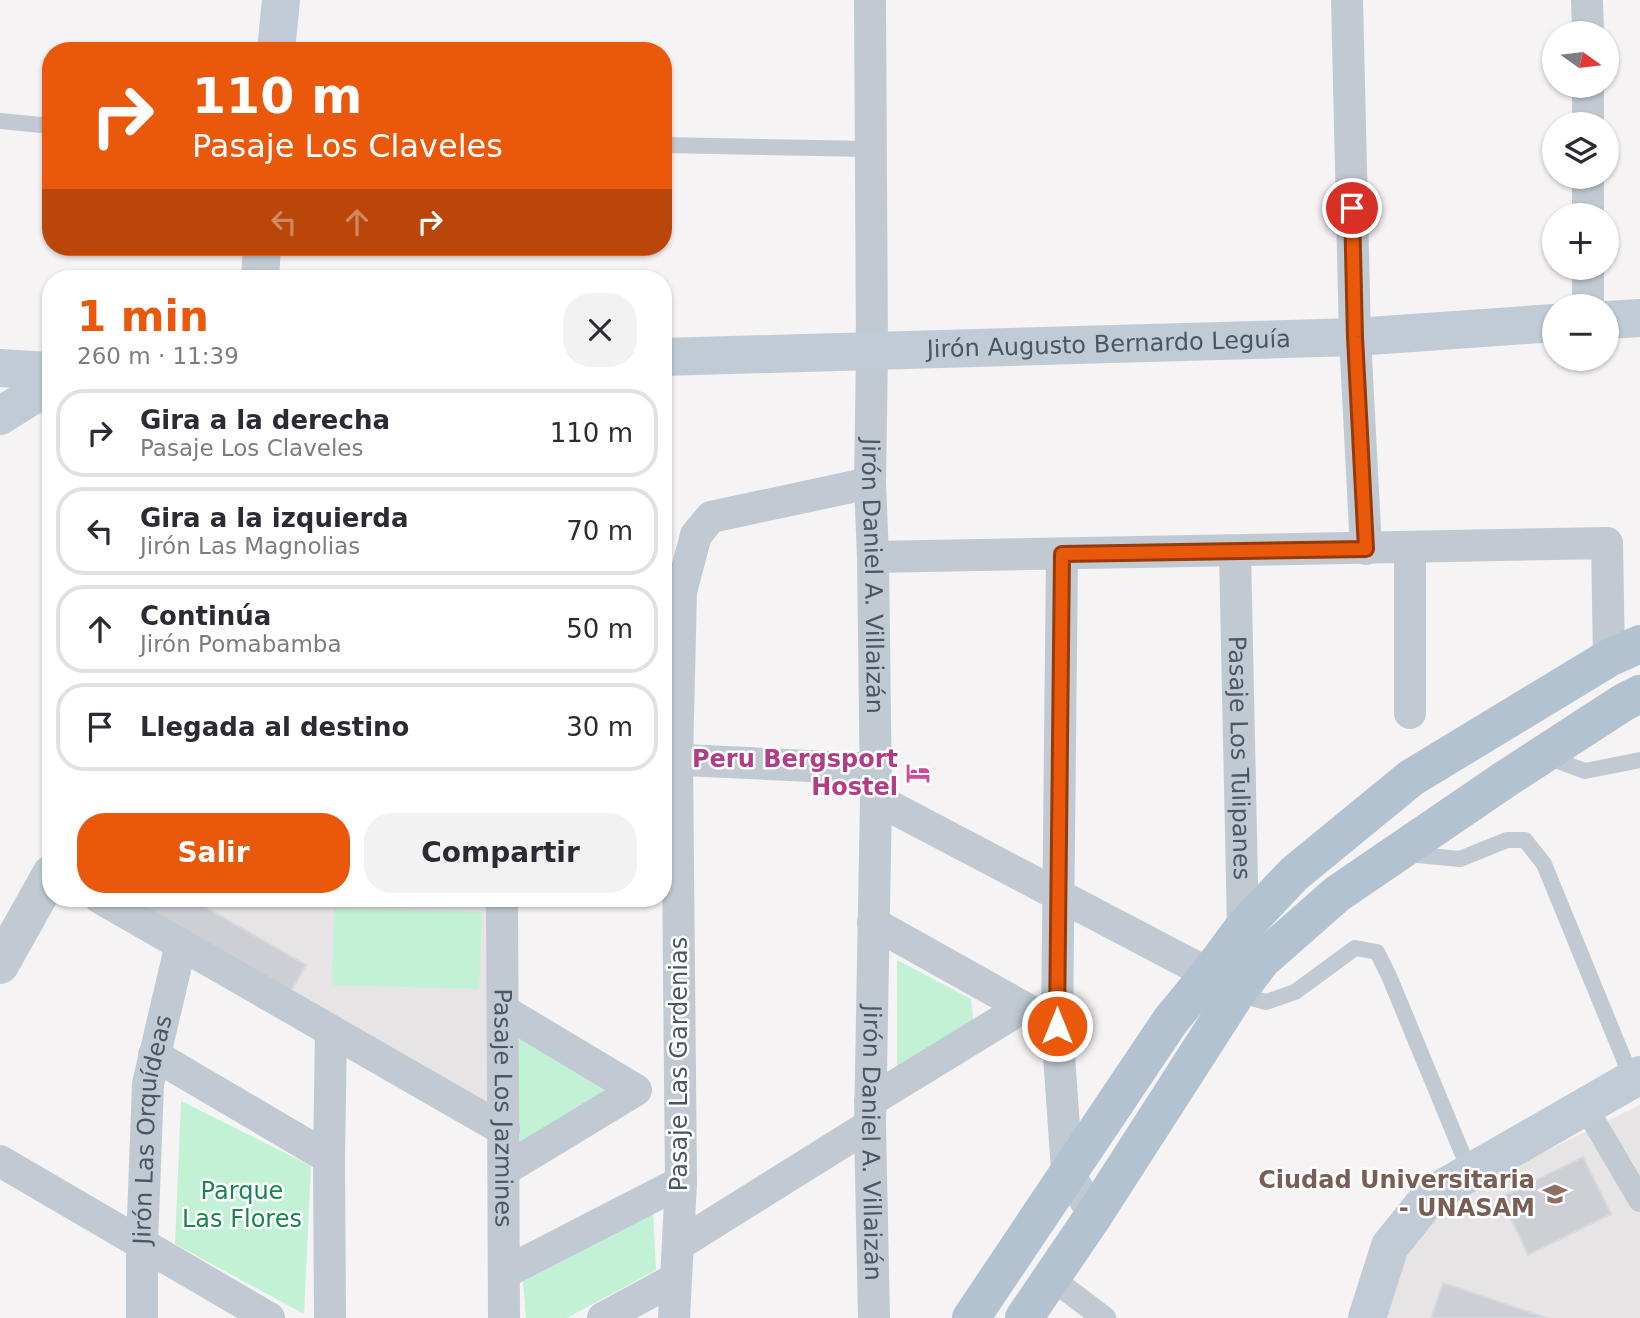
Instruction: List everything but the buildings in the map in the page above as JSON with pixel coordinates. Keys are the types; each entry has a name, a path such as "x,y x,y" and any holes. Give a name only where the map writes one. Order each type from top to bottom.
{"main road":[{"path":"277,42 281,0"},
{"path":"1619,319 1640,318"},
{"name":"Jirón Augusto Bernardo Leguía","path":"672,357 1355,337 1542,324"},
{"path":"0,368 42,370"},
{"path":"0,416 42,390"},
{"path":"1024,1318 1094,1215 1223,984 1243,928 1294,874 1411,778 1624,651"},
{"path":"971,1318 1067,1171 1171,1020 1262,960 1337,894 1542,755 1640,694"},
{"path":"1367,1318 1390,1246 1431,1195 1636,1077"}],"street":[{"name":"Jirón Daniel A. Villaizán","path":"870,0 870,483 875,784 870,1113 873,1318"},
{"path":"1347,0 1355,337 1366,549"},
{"path":"1587,0 1588,21"},
{"name":"Pasaje Las Gardenias","path":"672,729 681,592 696,535 711,517 870,483"},
{"path":"873,557 1607,543 1624,651"},
{"path":"1410,548 1410,713"},
{"name":"Pasaje Los Tulipanes","path":"1235,552 1243,928 1262,960"},
{"path":"1062,554 1057,1026 1067,1171 1094,1215"},
{"path":"672,759 875,784 1057,893 1223,984"},
{"name":"Pasaje Las Gardenias","path":"672,836 681,1182 674,1318"},
{"path":"0,965 42,890"},
{"path":"116,907 504,1130"},
{"name":"Pasaje Los Jazmines","path":"502,907 504,1318"},
{"path":"873,923 1057,1026"},
{"name":"Jirón Las Orquídeas","path":"142,1318 148,1084 181,944"},
{"path":"678,1245 1022,1008"},
{"path":"504,1012 636,1090 504,1170"},
{"path":"330,1318 331,1031"},
{"path":"154,1055 329,1158"},
{"path":"1585,1106 1640,1200"},
{"path":"0,1161 270,1318"},
{"path":"504,1273 681,1182"},
{"path":"1051,1278 1104,1318"},
{"path":"603,1318 675,1279"}],"lane":[{"path":"0,121 42,125"},
{"path":"672,145 870,149"},
{"path":"1542,755 1585,771 1640,760"},
{"path":"1398,852 1460,859 1499,843 1524,840 1544,864 1636,1077"},
{"path":"1223,984 1266,1002 1294,992 1355,948 1377,951 1390,976 1470,1172"}],"shaded area":[{"path":"135,907 492,907 490,1113"},
{"name":"Ciudad Universitaria - UNASAM","path":"1640,1105 1640,1318 1385,1318 1408,1252 1425,1223 1516,1166"}],"green space":[{"path":"334,908 482,912 479,989 332,985"},
{"path":"897,960 971,999 974,1027 897,1069"},
{"path":"518,1029 624,1090 510,1159"},
{"name":"Parque Las Flores","path":"181,1101 311,1166 304,1314 175,1244"},
{"path":"653,1212 656,1270 567,1318 526,1318 523,1281"}],"place":[{"name":"Peru Bergsport Hostel","path":"918,773"},
{"name":"Ciudad Universitaria - UNASAM","path":"1555,1194"}],"route":[{"path":"1057,1026 1062,554 1366,549 1355,337 1352,208"}]}
